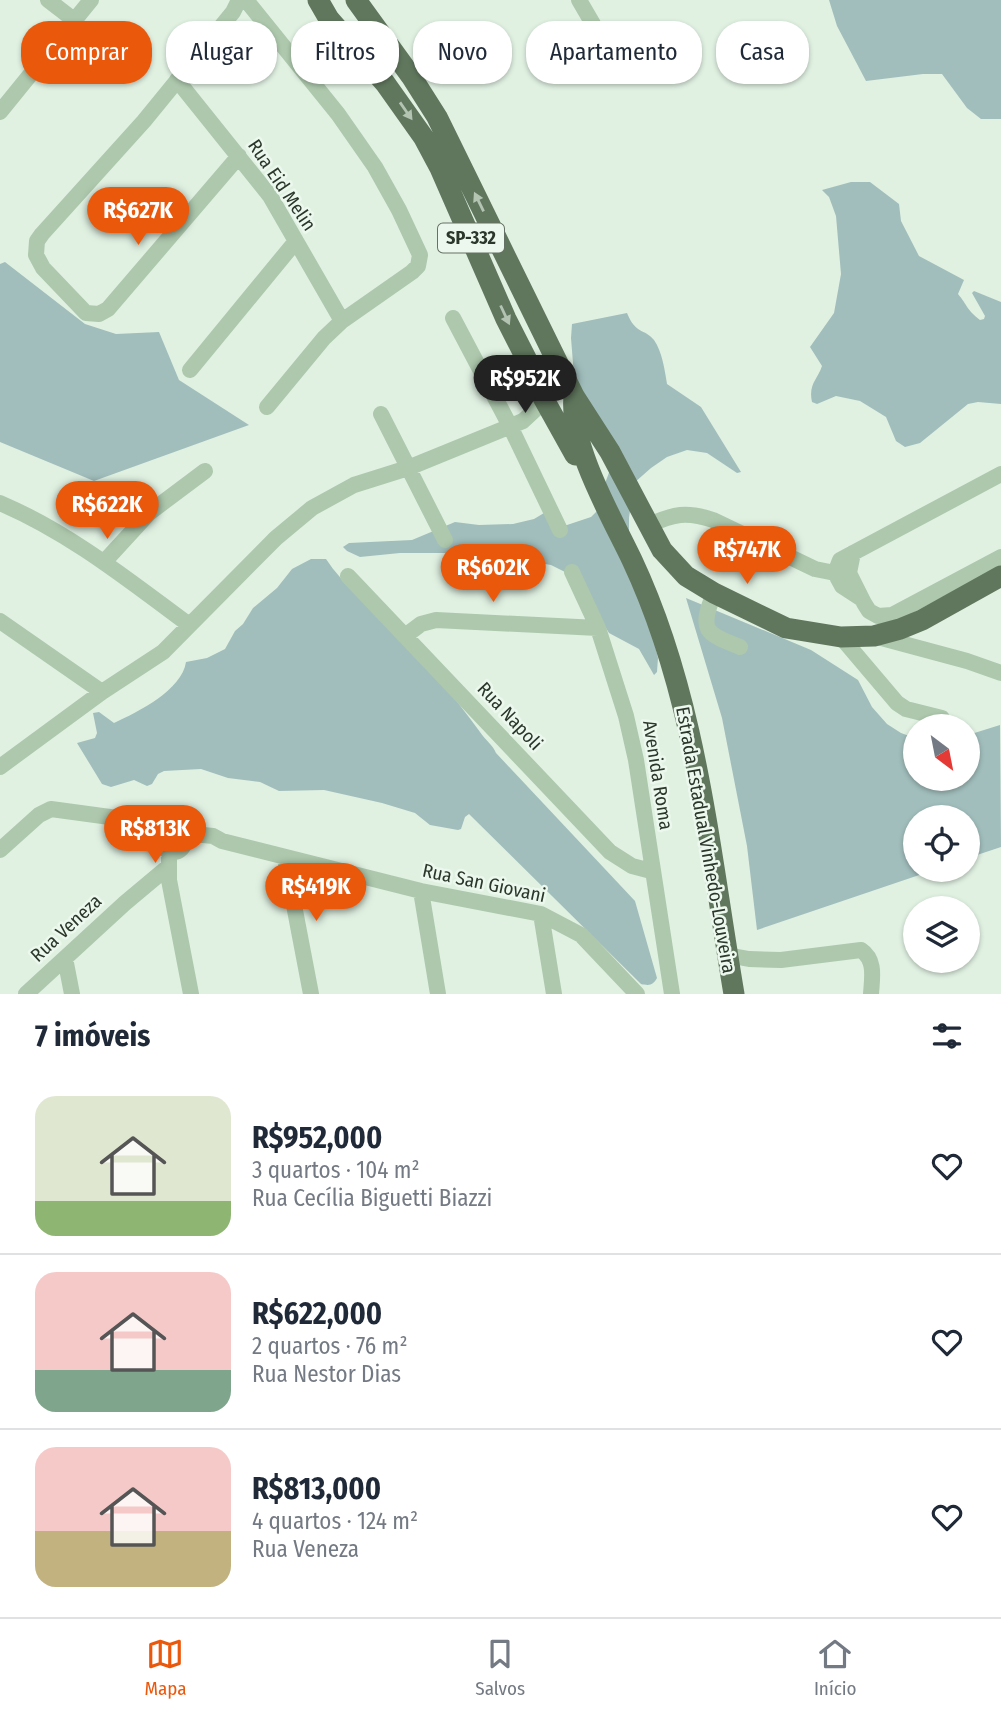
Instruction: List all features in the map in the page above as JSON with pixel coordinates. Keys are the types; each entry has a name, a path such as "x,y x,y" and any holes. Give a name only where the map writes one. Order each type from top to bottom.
{"main road":[{"name":"SP-332","path":"318,0 329,19 385,83 424,138 541,394 599,491"},
{"name":"SP-332","path":"356,0 437,117 578,406 576,429 599,491"},
{"path":"519,342 541,331"},
{"path":"534,374 554,396 578,406 610,452 651,531 678,570 714,593 786,628 841,637 874,636 922,620 1001,576"},
{"path":"583,450 596,443 610,452"},
{"name":"Estrada Estadual Vinhedo-Louveira","path":"599,491 648,598 673,670 696,760 734,994"}],"street":[{"path":"48,0 74,20"},
{"path":"0,112 5,94 91,0"},
{"path":"579,0 591,21"},
{"path":"228,21 244,3 358,142 399,210 420,255 418,266 412,272 342,321 324,338 267,407"},
{"path":"174,84 42,234 36,248 38,263 86,313 99,314 116,302 239,156"},
{"name":"Rua Eid Melin","path":"180,84 270,196 342,321"},
{"path":"190,370 296,241"},
{"path":"453,318 517,424 560,530"},
{"path":"517,424 537,408 541,394"},
{"path":"0,767 102,692 155,658 276,538 312,508 338,492 408,468 517,424 544,421 578,406"},
{"path":"381,414 444,540"},
{"path":"105,561 149,513 205,471"},
{"path":"862,599 842,586 835,573 840,560 1001,474"},
{"path":"0,503 37,519 105,561 188,624"},
{"path":"651,531 691,513 713,520 815,569 835,573"},
{"path":"853,553 849,573 869,611 878,616 892,615 1001,557"},
{"name":"Avenida Roma","path":"572,572 598,628 626,716 636,760 668,993"},
{"name":"Rua Napoli","path":"348,576 610,852 632,866 652,871"},
{"path":"714,593 705,621 708,629 712,635 740,647"},
{"path":"405,636 421,624 436,620 598,628"},
{"path":"922,620 922,634 928,650"},
{"path":"0,621 102,692"},
{"path":"874,636 1001,673"},
{"path":"841,637 897,703 906,709 926,714"},
{"path":"0,746 14,756"},
{"name":"Rua San Giovani","path":"0,850 39,815 51,809 155,824 172,844 222,841 421,891 541,914 581,935 639,992"},
{"path":"172,844 191,994"},
{"name":"Rua Veneza","path":"26,994 125,903 172,844"},
{"path":"285,858 311,994"},
{"path":"421,891 438,994"},
{"path":"541,914 554,994"},
{"path":"727,955 780,960 861,950 866,952 871,963 871,994"},
{"path":"65,958 72,994"}],"shaded area":[{"path":"829,0 1001,0 1001,119 981,119 967,108 942,74 866,81 837,26"},
{"path":"851,182 870,182 899,204 901,221 919,256 964,280 958,294 980,320 985,316 972,293 974,291 1001,302 1001,404 968,404 920,443 905,447 896,441 886,417 860,401 836,396 817,404 812,402 812,386 822,366 810,347 834,313 841,274 836,216 829,197 822,190"},
{"path":"5,262 85,324 116,334 159,332 179,380 249,425 94,481 0,442 0,264"},
{"path":"627,313 634,325 650,336 657,345 667,384 701,407 741,472 737,473 707,453 687,450 667,457 634,483 629,537 658,658 657,672 654,675 639,649 609,633 581,587 567,573 551,565 521,560 494,560 458,553 400,553 360,557 343,547 349,543 412,540 455,522 479,525 513,524 534,519 544,513 558,525 567,525 591,517 600,508 604,486 616,454 574,376 572,324"},
{"path":"311,559 326,559 348,586 390,625 448,690 496,753 635,901 657,978 653,984 641,984 469,814 458,830 430,825 415,813 382,803 324,790 279,791 260,782 228,778 201,769 164,771 147,786 134,780 111,787 102,784 77,743 95,738 97,733 93,713 99,712 114,723 158,699 176,682 186,662 207,658 225,649 253,608 277,588 292,569"},
{"path":"686,598 811,650 858,680 872,707 887,724 903,734 903,791 980,791 980,731 1000,725 1001,847 980,854 980,805 903,805 903,881 757,930 747,846 722,718"}]}
